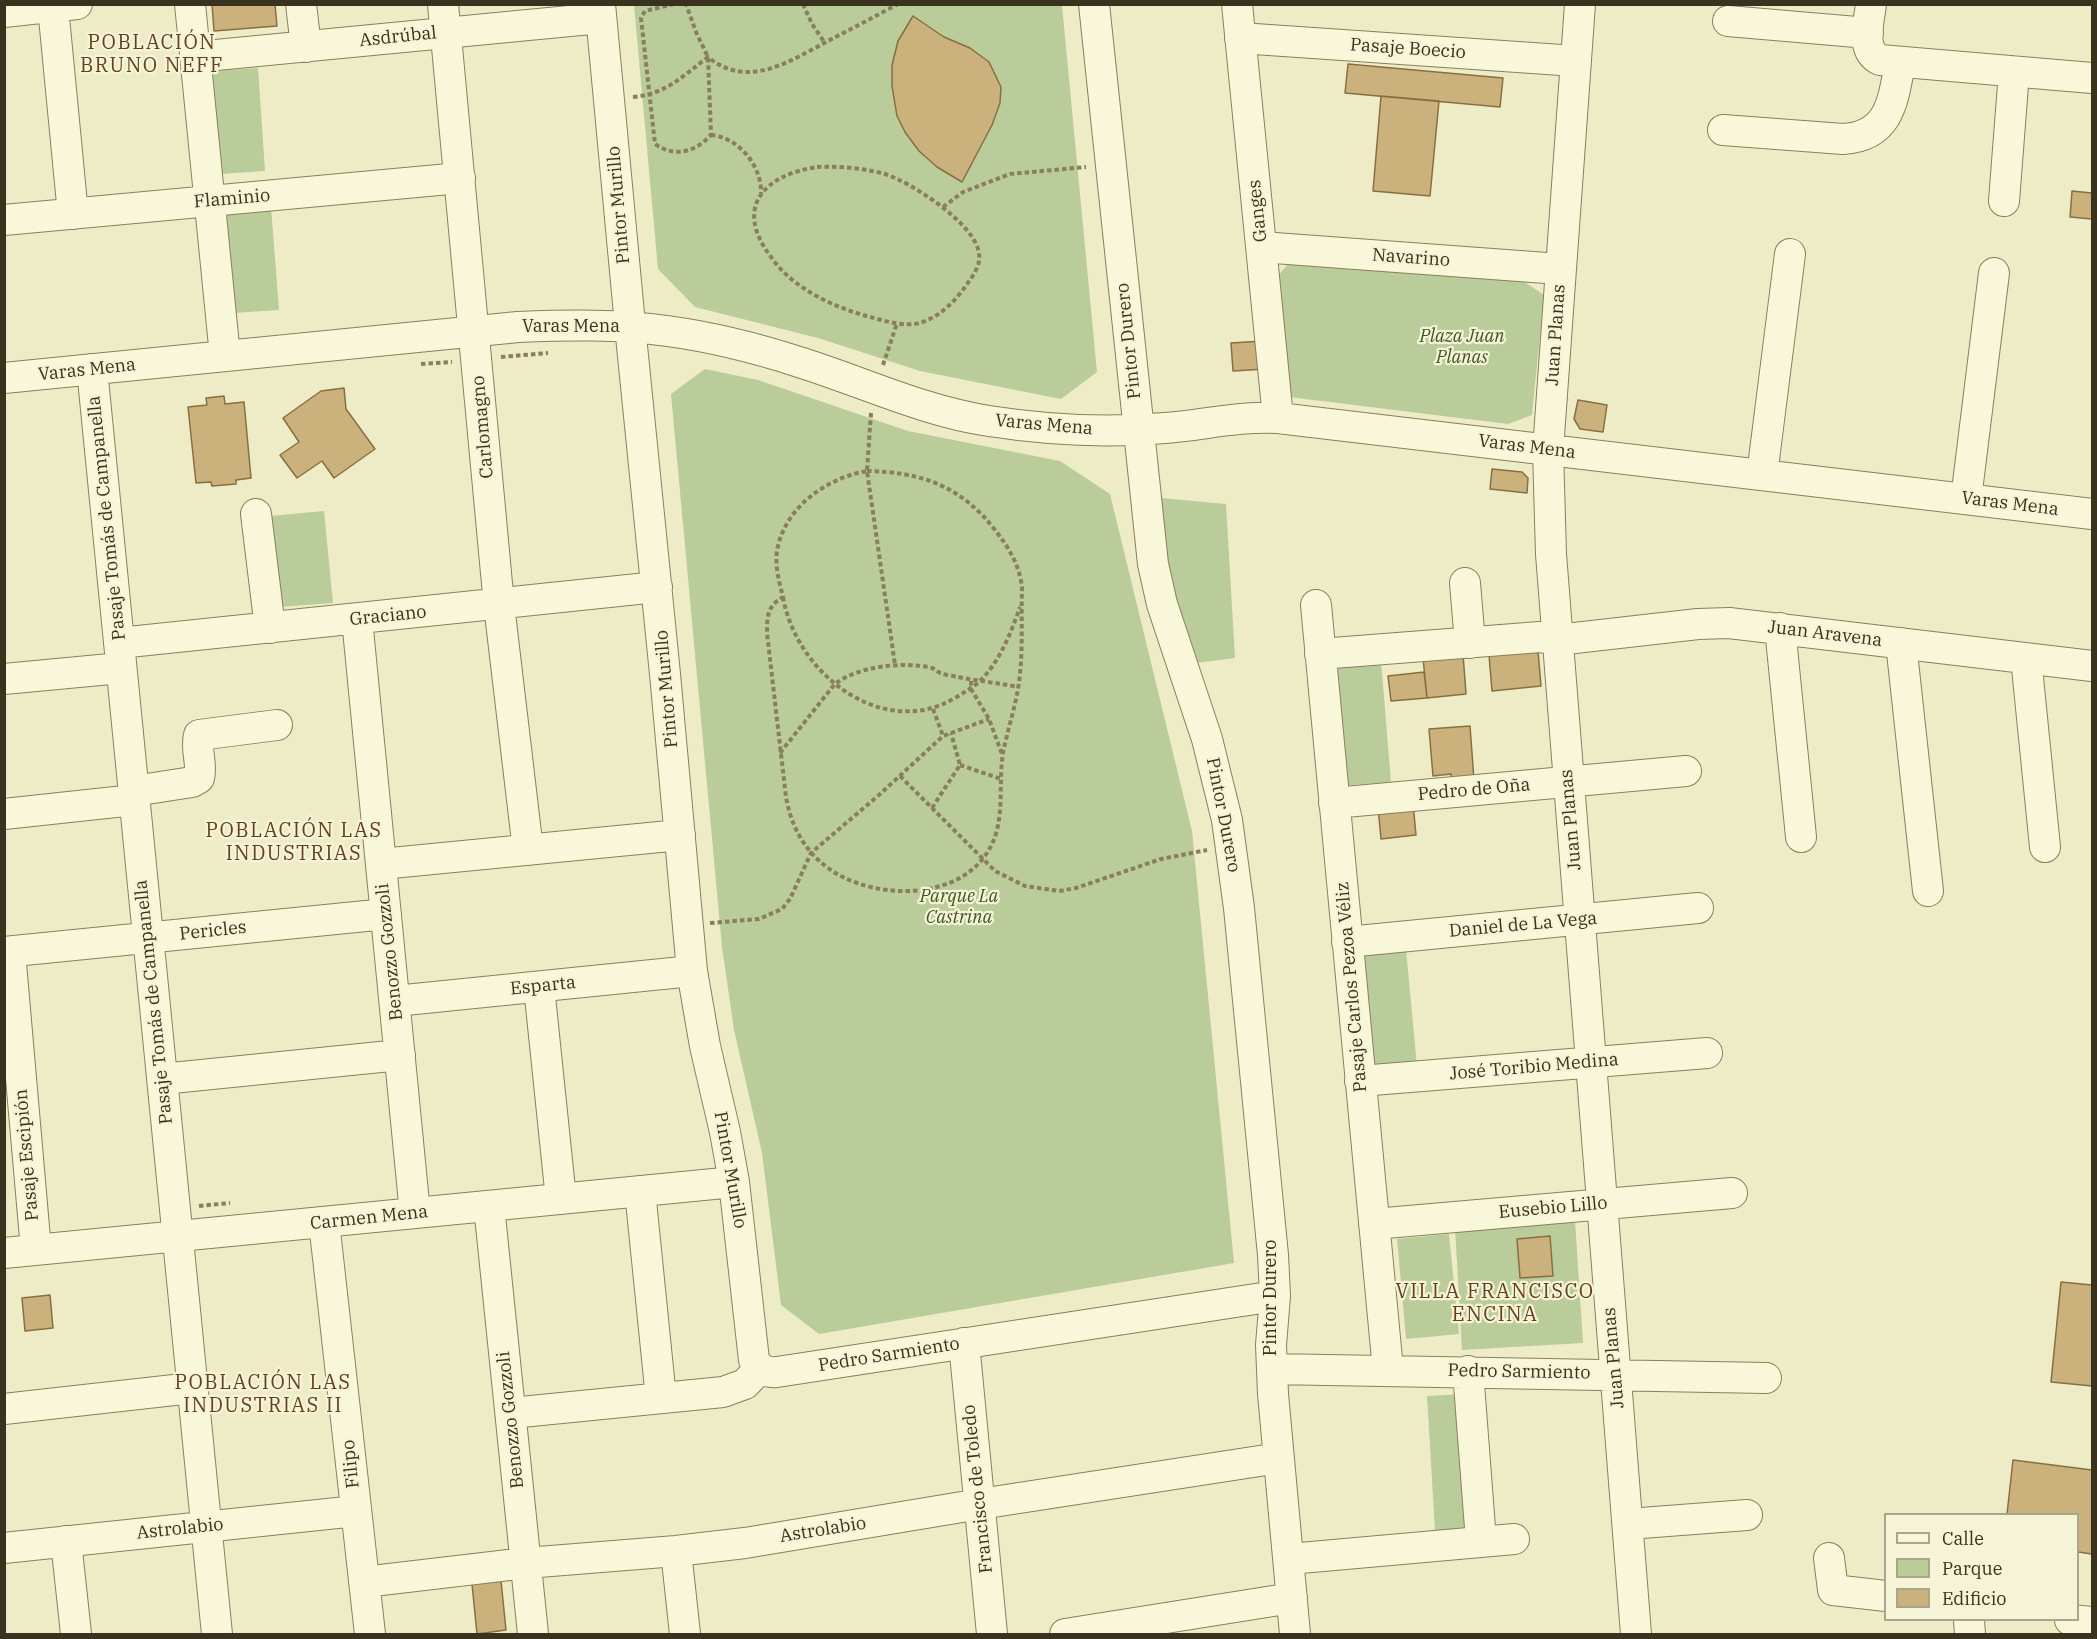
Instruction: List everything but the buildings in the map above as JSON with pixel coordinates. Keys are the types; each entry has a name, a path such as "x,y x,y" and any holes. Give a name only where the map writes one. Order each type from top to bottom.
{"street":[{"path":"190,4 225,356"},
{"path":"301,4 306,47"},
{"name":"Pintor Durero","path":"1094,4 1150,544 1157,585 1208,739 1227,820 1248,996 1273,1255 1275,1296 1271,1345 1272,1369 1295,1635"},
{"name":"Ganges","path":"1237,4 1278,418"},
{"name":"Juan Planas","path":"1580,4 1548,450 1551,554 1636,1635"},
{"path":"4,12 65,6 73,214"},
{"name":"Asdrúbal","path":"195,57 306,47 444,19 600,11"},
{"name":"Pintor Murillo","path":"600,11 692,971 702,1035 734,1182 752,1355 760,1368"},
{"name":"Carlomagno","path":"444,19 499,605 528,850"},
{"path":"1728,21 1870,31 1880,60 2092,78"},
{"name":"Pasaje Boecio","path":"1240,38 1576,61"},
{"path":"1723,130 1843,139 1860,136 1876,128 1889,112 1900,63"},
{"path":"2004,201 2014,72"},
{"name":"Flaminio","path":"4,220 460,178"},
{"name":"Navarino","path":"1261,247 1560,269"},
{"path":"1762,475 1790,254"},
{"path":"1966,499 1994,273"},
{"name":"Varas Mena","path":"4,378 518,327 562,325 630,327 669,331 764,351 912,402 968,417 1054,428 1139,430 1242,418 1278,418 2092,514"},
{"name":"Pasaje Tomás de Campanella","path":"92,369 217,1635"},
{"path":"256,514 270,628"},
{"path":"1465,583 1470,643"},
{"name":"Graciano","path":"4,679 270,628 657,588"},
{"name":"Pasaje Carlos Pezoa Véliz","path":"1316,605 1388,1370"},
{"name":"Benozzo Gozzoli","path":"357,619 415,1213"},
{"name":"Juan Aravena","path":"1320,654 1540,638 1557,640 1714,624 1780,628 2092,666"},
{"path":"1780,628 1801,837"},
{"path":"1901,643 1928,891"},
{"path":"2026,658 2045,847"},
{"path":"4,814 134,796 192,782 199,778 201,771 197,743 199,735 277,725"},
{"name":"Pedro de Oña","path":"1334,802 1686,771"},
{"path":"381,864 680,835"},
{"name":"Daniel de La Vega","path":"1347,942 1698,908"},
{"name":"Pericles","path":"7,952 386,914"},
{"name":"Pasaje Escipión","path":"7,952 13,1094 36,1250"},
{"name":"Esparta","path":"394,1001 692,971"},
{"path":"539,987 561,1199"},
{"name":"José Toribio Medina","path":"1360,1081 1707,1053"},
{"path":"162,1079 400,1055"},
{"name":"Carmen Mena","path":"4,1253 734,1182"},
{"path":"640,1191 661,1398"},
{"name":"Eusebio Lillo","path":"1374,1224 1732,1193"},
{"name":"Benozzo Gozzoli","path":"489,1206 533,1635"},
{"name":"Filipo","path":"324,1222 370,1635"},
{"name":"Pedro Sarmiento","path":"760,1368 777,1372 1275,1296"},
{"name":"Francisco de Toledo","path":"964,1344 992,1635"},
{"path":"511,1413 732,1390 746,1384 760,1368"},
{"name":"Pedro Sarmiento","path":"1272,1369 1766,1378"},
{"path":"1468,1371 1481,1541"},
{"path":"4,1409 192,1388"},
{"name":"Astrolabio","path":"364,1582 526,1563 745,1543 1279,1458"},
{"name":"Astrolabio","path":"4,1548 356,1511"},
{"path":"1628,1524 1747,1515"},
{"path":"1288,1559 1514,1539"},
{"path":"66,1542 76,1635"},
{"path":"676,1551 685,1635"},
{"path":"1829,1558 1833,1590 1884,1596"},
{"path":"1065,1635 1292,1598"}],"path":[{"path":"674,4 645,10 641,18 655,144 664,150 678,152 692,151 702,145 711,135 708,57 686,4"},
{"path":"803,4 812,24 825,43"},
{"path":"708,57 726,68 758,72 785,64 898,4"},
{"path":"643,96 668,87 708,57"},
{"path":"711,135 725,138 746,153 758,176 761,195"},
{"path":"829,167 852,168 901,180 943,207 971,236 977,246 979,264 962,291 944,310 919,323 897,323 864,315 835,305 812,293 788,277 766,250 756,232 754,216 765,188 776,180 805,169 829,167"},
{"path":"943,207 963,192 1010,174 1078,168"},
{"path":"885,360 897,323"},
{"path":"870,418 867,471 895,665"},
{"path":"783,597 770,608 767,619 780,753 789,818 811,853 834,873 870,887 895,892 921,891 953,882 982,860 996,832 1003,755 1020,674 1022,587 1017,563 1006,544 976,507 940,483 897,473 867,471 843,477 809,497 786,524 777,553 777,571 792,625 807,656 834,685 854,697 885,708 917,711 933,708 971,689 981,681 999,655 1021,603"},
{"path":"780,753 834,685 843,677 852,674 895,665 926,667 948,675 1018,687"},
{"path":"971,681 971,689 989,719 1003,755"},
{"path":"933,708 943,736"},
{"path":"720,923 759,919 782,909 790,899 811,853 943,736 989,719"},
{"path":"932,808 960,765 951,733"},
{"path":"960,765 1002,779"},
{"path":"900,776 982,860 1002,875 1025,886 1059,891 1077,888 1161,859 1195,852"}],"green space":[{"path":"634,5 1062,5 1097,372 1061,399 920,371 818,338 695,307 658,269"},
{"path":"258,68 265,171 220,174 212,71"},
{"path":"271,207 279,310 234,313 226,210"},
{"name":"Plaza Juan Planas","path":"1288,264 1523,281 1544,295 1532,415 1508,424 1289,397 1277,277"},
{"name":"Parque La Castrina","path":"705,369 758,380 908,431 1060,461 1110,494 1192,831 1234,1263 819,1334 781,1305 762,1153 734,1030 722,947 671,394"},
{"path":"1161,498 1226,504 1235,658 1196,663 1166,570"},
{"path":"324,511 333,603 279,607 270,516"},
{"path":"1381,661 1391,782 1340,786 1330,666"},
{"path":"1406,949 1417,1067 1370,1071 1359,953"},
{"path":"1575,1220 1583,1343 1462,1350 1455,1228"},
{"path":"1449,1234 1459,1334 1406,1339 1397,1239"},
{"path":"1463,1394 1472,1528 1435,1530 1427,1396"}],"district":[{"name":"POBLACIÓN BRUNO NEFF","path":"152,54"},
{"name":"POBLACIÓN LAS INDUSTRIAS","path":"294,842"},
{"name":"VILLA FRANCISCO ENCINA","path":"1495,1304"},
{"name":"POBLACIÓN LAS INDUSTRIAS II","path":"263,1394"}]}
